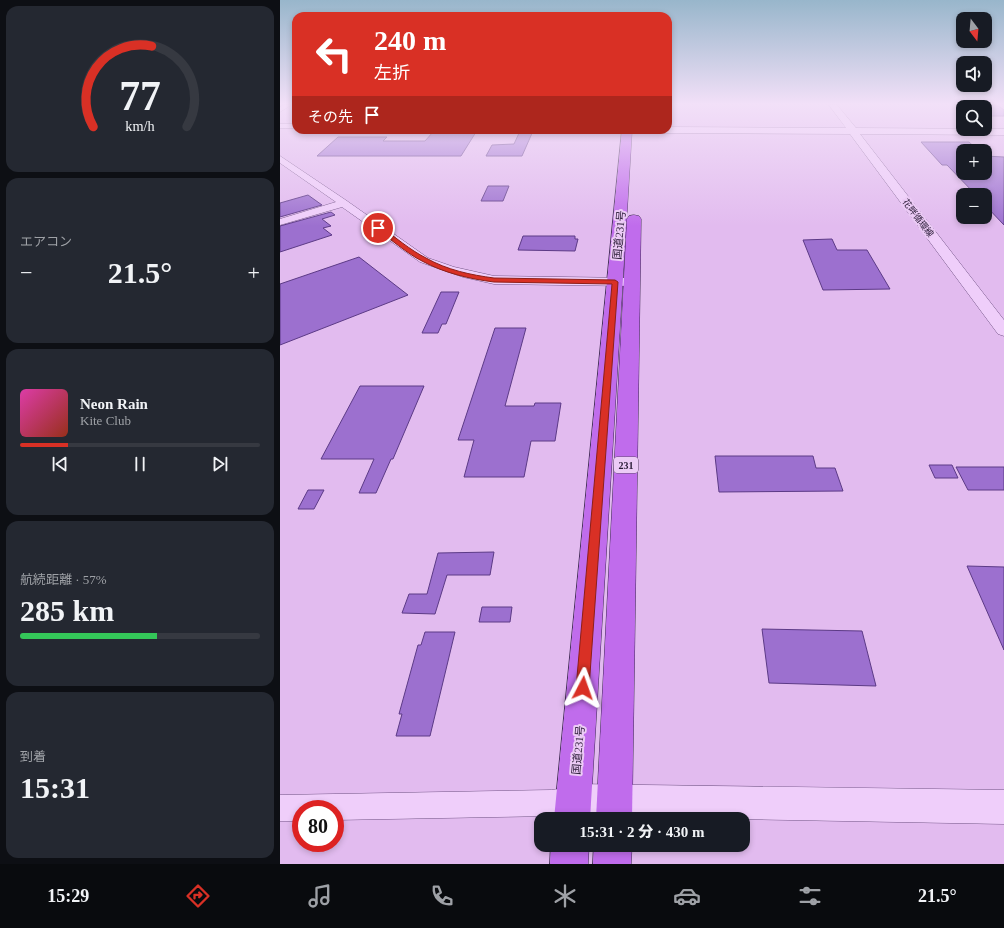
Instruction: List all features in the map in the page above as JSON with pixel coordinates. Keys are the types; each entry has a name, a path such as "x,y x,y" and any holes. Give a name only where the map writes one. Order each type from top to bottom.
{"highway":[{"name":"国道231号","path":"614,809 627,145"},
{"name":"国道231号","path":"573,809 624,282 636,145"},
{"path":"569,864 570,852"},
{"path":"612,864 613,852"}],"street":[{"name":"花畔循環線","path":"864,145 1004,331"},
{"path":"280,159 424,260 458,273 494,280 624,282"},
{"path":"280,222 344,203"},
{"path":"280,808 551,804 573,809 1004,807"}],"building":[{"path":"329,145 468,145 461,156 317,156"},
{"path":"492,145 527,145 522,156 486,156"},
{"path":"924,145 956,145 956,174 947,165 942,165"},
{"path":"992,156 1004,157 1004,225 992,212 992,188 969,188 962,180 992,180"},
{"path":"488,186 509,186 503,201 481,201"},
{"path":"308,195 322,205 280,217 280,203"},
{"path":"331,212 335,215 322,219 331,226 323,228 332,235 280,252 280,226"},
{"path":"523,236 575,236 575,239 578,239 575,251 518,250"},
{"path":"832,239 837,250 867,250 890,289 823,290 803,240"},
{"path":"359,257 408,295 280,345 280,284"},
{"path":"441,292 459,292 446,324 442,324 438,333 422,333"},
{"path":"495,328 526,328 505,406 534,406 535,403 561,403 555,441 531,441 524,477 464,477 474,440 458,440"},
{"path":"360,386 424,386 393,459 391,459 376,493 359,493 374,459 321,459"},
{"path":"715,456 813,456 816,468 835,468 843,491 719,492"},
{"path":"929,465 952,465 958,478 935,478"},
{"path":"956,467 1004,467 1004,490 968,490"},
{"path":"308,490 324,490 314,509 298,509"},
{"path":"494,552 490,575 447,575 435,614 402,613 409,594 427,594 438,553"},
{"path":"967,566 1004,567 1004,650"},
{"path":"482,607 512,607 510,622 479,622"},
{"path":"762,629 862,631 876,686 769,683"},
{"path":"425,632 455,632 430,736 396,736 402,714 399,714 418,645 421,645"}],"route":[{"path":"378,228 424,260 458,273 494,280 615,282 583,688"}]}
